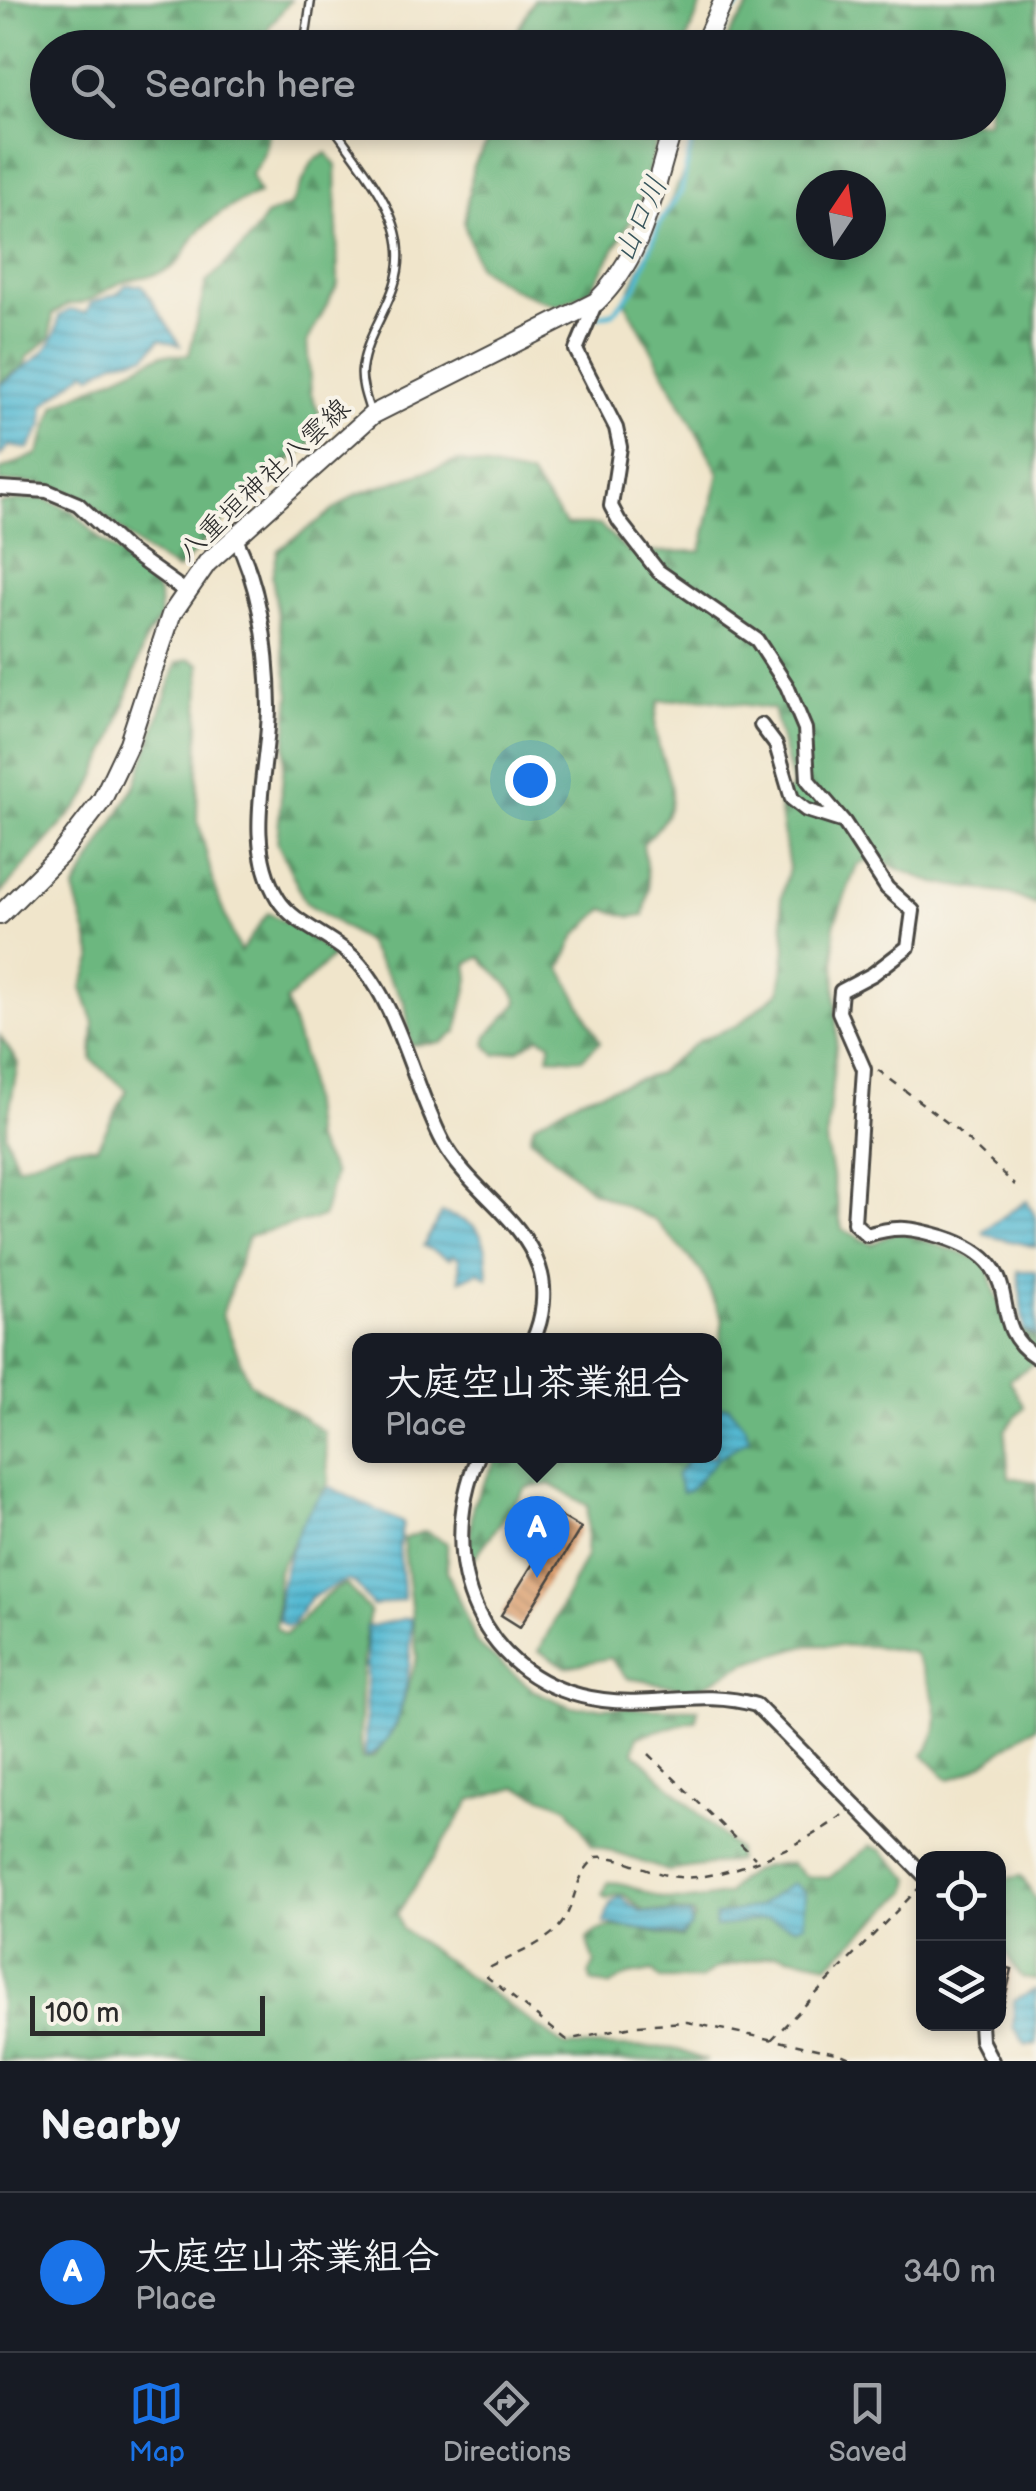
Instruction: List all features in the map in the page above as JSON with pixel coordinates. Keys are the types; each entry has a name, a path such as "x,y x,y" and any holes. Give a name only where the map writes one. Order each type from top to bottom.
{"main road":[{"path":"710,30 724,0"},
{"name":"八重垣神社八雲線","path":"0,915 59,856 102,800 129,744 171,615 185,591 235,537 372,415 596,302 615,283 644,228 670,140"}],"street":[{"path":"596,302 576,350 608,412 620,447 611,506 628,536 658,571 757,640 787,686 805,729 808,780 844,822 888,888 913,910 915,921 908,947 841,991 839,1012 862,1063 856,1227 867,1235 901,1225 968,1243 993,1258 1002,1276 1014,1336 1036,1356"},
{"path":"0,488 46,491 78,504 126,549 185,591"},
{"path":"235,537 252,571 269,706 260,812 261,859 279,902 357,960 390,1015 414,1082 444,1143 464,1176 512,1220 533,1254 543,1294 534,1333"},
{"path":"762,725 776,745 781,773 792,799 806,810 844,822"},
{"path":"476,1463 459,1522 462,1567 485,1628 520,1665 565,1691 605,1700 726,1698 756,1705 853,1808 916,1867"},
{"path":"981,2031 992,2061"}],"lane":[{"path":"307,30 311,0"},
{"path":"342,140 382,201 400,251 394,286 361,370 372,415"}],"path":[{"path":"862,1063 912,1094 1014,1184"},
{"path":"650,1754 758,1861"},
{"path":"853,1808 808,1840 758,1861 682,1878 597,1857 579,1878 563,1922 546,1937 490,1966 488,1977 567,2040 637,2025 687,2022 841,2054 857,2061"},
{"path":"770,2041 916,1892"}],"green space":[{"path":"0,0 291,0 268,30 30,30 30,140 268,140 251,175 259,194 208,223 170,268 125,281 53,314 50,338 27,357 22,370 14,371 0,384"},
{"path":"534,0 703,0 691,30 517,30"},
{"path":"754,0 1036,0 1036,905 1010,894 935,883 873,859 857,865 834,925 837,1037 826,1143 842,1229 872,1244 897,1231 987,1262 1001,1308 1014,1326 1036,1338 1036,1362 1009,1380 1024,1407 1005,1430 1009,1477 1036,1482 1036,1727 970,1772 947,1779 923,1755 935,1731 935,1705 914,1653 874,1646 806,1645 746,1663 695,1690 627,1678 610,1658 566,1667 539,1651 586,1556 588,1506 550,1484 526,1488 475,1557 468,1556 473,1504 494,1463 722,1463 723,1320 701,1271 655,1220 592,1191 530,1137 534,1124 580,1098 657,1074 700,1040 738,1025 780,991 786,948 781,899 789,868 778,800 793,787 773,709 700,698 659,701 657,740 671,790 661,824 643,843 649,889 644,915 631,917 604,909 576,935 561,968 600,1042 582,1059 548,1057 551,1043 539,1037 519,1050 496,1055 485,1044 488,1035 518,1003 512,990 481,957 467,964 469,979 457,1032 441,1043 411,1045 405,1003 365,941 305,902 277,842 290,695 272,576 278,550 355,495 458,461 530,476 566,525 600,525 629,553 701,551 719,473 625,301 695,140 1006,140 1006,30 732,30"},
{"path":"489,140 657,140 639,205 591,290 557,306 513,289 478,267 464,224 473,165"},
{"path":"327,153 336,165 338,284 307,342 311,394 327,431 247,496 178,570 152,556 81,498 34,483 0,483 0,470 38,454 56,405 161,355 189,355 206,283 247,243 266,216 291,205 313,161"},
{"path":"43,498 73,511 102,541 148,575 159,595 160,618 145,640 115,734 87,796 0,894 0,503"},
{"path":"189,659 200,664 197,816 216,893 240,952 268,913 303,931 333,956 286,1001 305,1063 314,1140 334,1174 323,1217 248,1236 222,1315 249,1382 324,1432 329,1481 278,1570 276,1628 285,1635 320,1600 346,1584 370,1611 363,1660 360,1746 362,1759 374,1757 396,1726 417,1657 403,1539 425,1531 447,1543 447,1571 477,1644 535,1691 571,1707 698,1709 696,1720 637,1736 634,1752 737,1850 737,1861 668,1871 592,1845 568,1807 517,1787 471,1800 397,1914 402,1929 565,2046 673,2048 707,2061 0,2061 0,1036 18,1063 5,1134 18,1166 70,1147 97,1147 127,1090 92,1060 94,1023 82,988 93,957 74,890 136,784 177,663"},
{"path":"870,1846 881,1850 911,1879 908,1891 829,1964 777,1954 715,1969 701,1979 660,1979 653,1971 629,1975 609,1986 592,1981 589,1974 595,1963 587,1939 597,1932 619,1927 682,1938 695,1918 692,1913 644,1911 623,1894 606,1898 603,1894 608,1882 670,1899 704,1898 728,1894 747,1874 771,1865 791,1863 805,1876 829,1878"},
{"path":"1021,1876 1036,1900 1036,1980 1022,1978 1006,1954 1006,1879"}],"water":[{"path":"126,285 142,285 180,345 160,339 146,356 116,361 92,375 86,371 44,405 43,425 29,449 9,446 0,456 0,385 46,349 59,316 70,310 86,313 91,303 117,294"},
{"path":"1027,1200 1036,1219 1036,1247 985,1235 983,1231"},
{"path":"442,1213 463,1220 481,1235 487,1278 479,1272 460,1280 459,1258 452,1254 450,1259 423,1246"},
{"path":"1018,1271 1036,1271 1036,1336 1024,1330"},
{"path":"722,1406 729,1407 746,1428 749,1439 722,1456"},
{"path":"685,1463 713,1463 689,1490 682,1492 676,1475"},
{"path":"329,1487 403,1523 399,1546 404,1599 373,1606 355,1583 347,1580 310,1598 292,1625 286,1626 279,1621 285,1568 308,1513"},
{"path":"411,1619 410,1655 398,1716 379,1748 365,1758 367,1627"},
{"path":"792,1883 805,1892 804,1924 795,1927 768,1918 715,1927 715,1916 757,1907"},
{"path":"620,1897 641,1912 691,1915 691,1926 681,1936 604,1923 610,1904"},
{"path":"1036,1989 1036,2044 1026,2045 1013,2027 1014,2001"}],"building":[{"path":"547,1508 581,1528 520,1627 501,1615 547,1541 532,1532"},
{"path":"1006,1967 1012,1969 1006,1994"}],"waterway":[{"name":"山口川","path":"723,30 729,16 745,0"},
{"name":"山口川","path":"599,316 613,313 636,286 659,224 681,192 692,140"}],"place":[{"name":"大庭空山茶業組合","path":"537,1578"}]}
